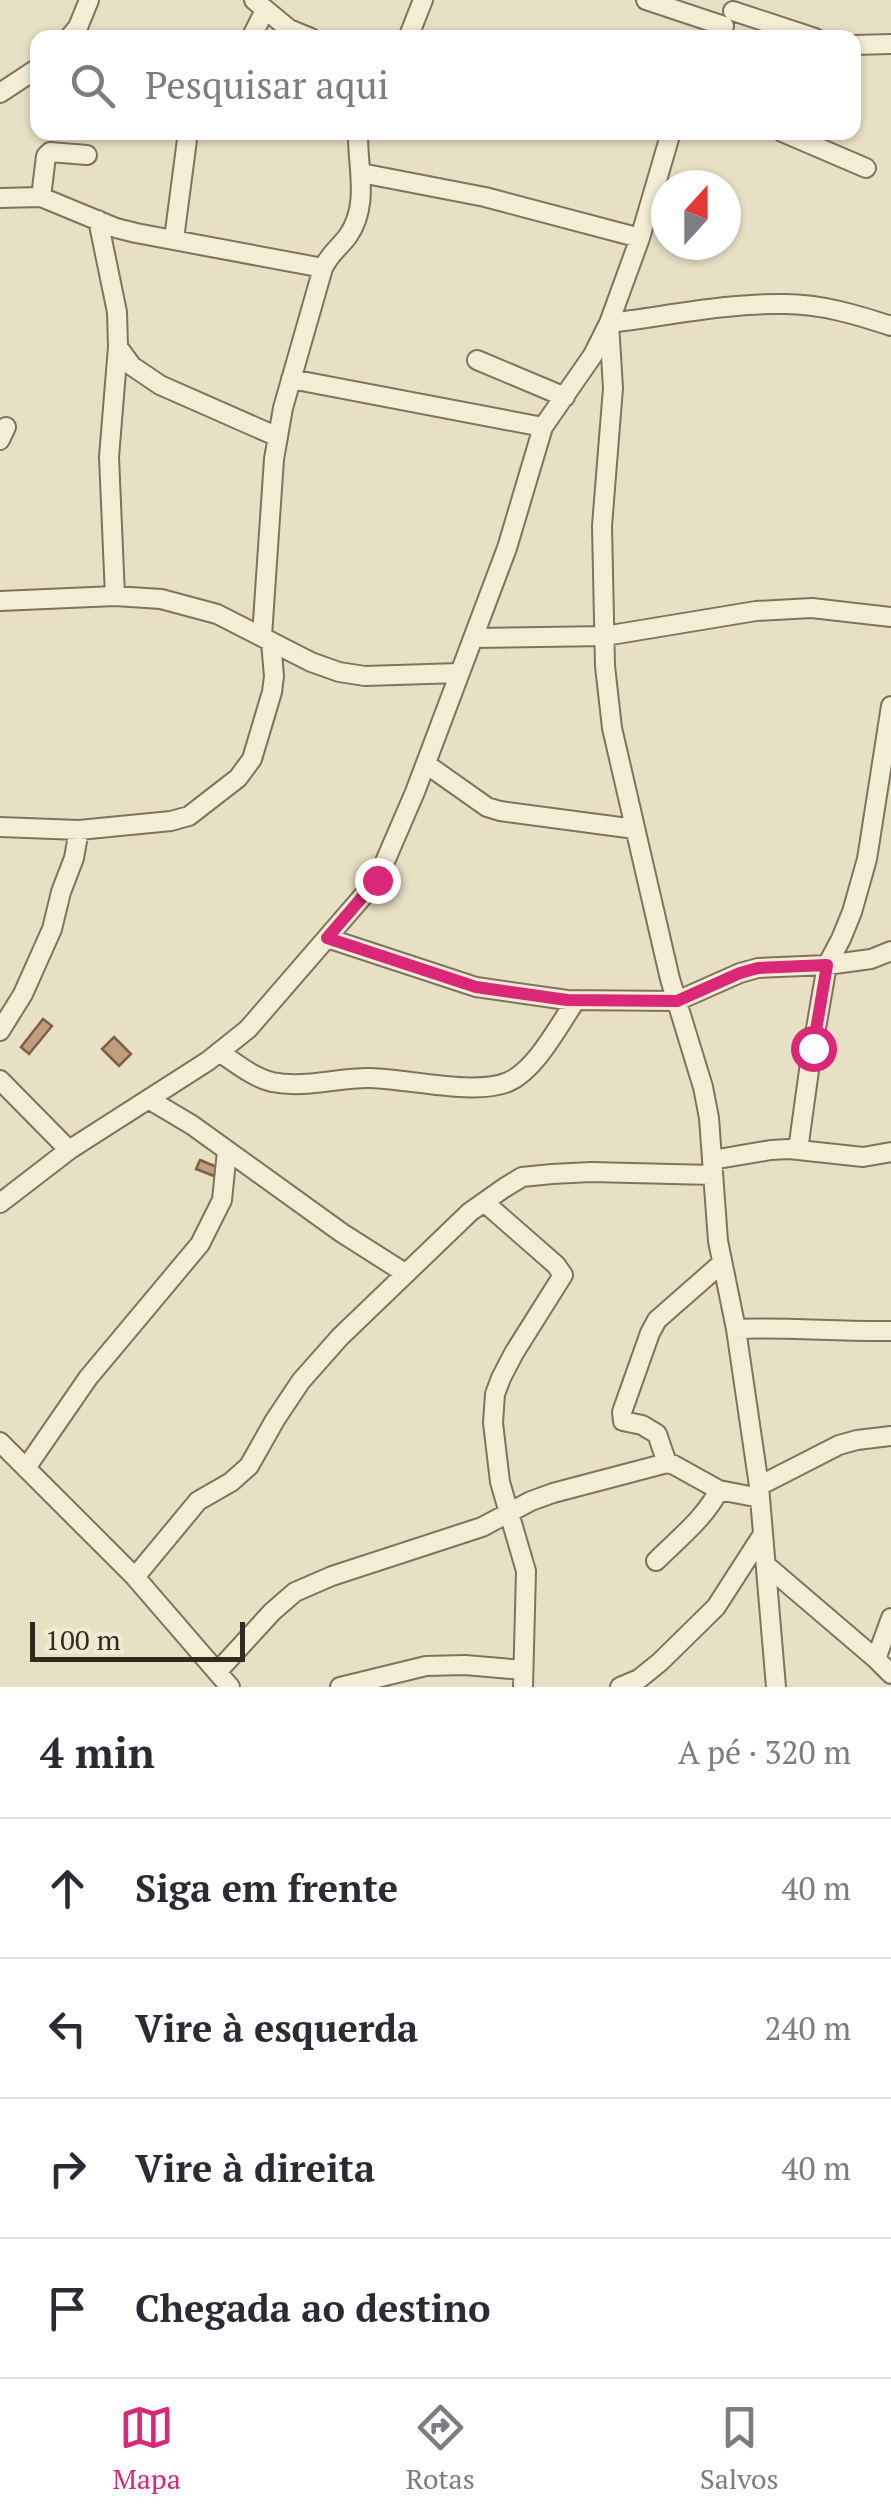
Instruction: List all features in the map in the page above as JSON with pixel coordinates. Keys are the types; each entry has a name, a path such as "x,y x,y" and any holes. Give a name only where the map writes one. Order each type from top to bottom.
{"street":[{"path":"76,30 89,0"},
{"path":"411,30 423,0"},
{"path":"646,0 778,30"},
{"path":"253,30 260,5 291,30"},
{"path":"861,45 891,44"},
{"path":"0,93 30,73"},
{"path":"174,239 187,140"},
{"path":"0,827 79,830 190,816 238,778 252,759 274,676 266,639 274,459 291,379 323,268 349,234 360,205 359,140"},
{"path":"0,1203 68,1150 150,1100 248,1029 377,880 426,764 507,548 543,427 594,355 609,323 640,238 668,140"},
{"path":"801,140 866,168"},
{"path":"40,197 46,156 50,152 87,155"},
{"path":"361,173 486,197 640,238"},
{"path":"0,198 40,197 136,233 323,268"},
{"path":"98,220 117,312 118,347 108,458 115,596"},
{"path":"609,323 736,306 789,304 840,310 891,326"},
{"path":"609,323 613,388 602,526 605,666 612,728 670,979 708,1118 714,1209 760,1492 776,1687"},
{"path":"118,347 132,366 160,385 278,437"},
{"path":"476,360 564,397"},
{"path":"291,379 543,427"},
{"path":"0,601 115,596 161,599 217,614 340,672 365,676 459,673"},
{"path":"473,638 605,636 756,611 812,608 891,617"},
{"path":"798,1150 827,965 842,939 864,871 891,706"},
{"path":"426,764 476,800 500,811 636,829"},
{"path":"0,1031 23,994 52,928 79,830"},
{"path":"327,938 476,987 576,1000 677,1001 758,968 827,965 871,959 891,951"},
{"path":"220,1052 254,1075 286,1084 368,1078 490,1086 521,1075 576,1000"},
{"path":"0,1080 68,1150"},
{"path":"150,1100 192,1125 342,1234 405,1273"},
{"path":"135,1577 198,1501 231,1482 249,1466 301,1381 340,1336 470,1212 522,1177 712,1168 771,1150 863,1157 891,1152"},
{"path":"26,1468 88,1378 200,1244 222,1200 227,1151"},
{"path":"340,1687 426,1666 465,1664 523,1678 526,1571 500,1482 493,1423 500,1378 564,1274 484,1202"},
{"path":"667,1463 654,1430 623,1421 622,1412 656,1320 722,1262"},
{"path":"736,1329 891,1331"},
{"path":"218,1671 295,1592 332,1576 457,1537 530,1501 667,1463 719,1490 760,1492 839,1445 891,1436"},
{"path":"0,1442 135,1577 230,1687"},
{"path":"656,1562 704,1513 719,1490"},
{"path":"620,1687 639,1679 660,1662 716,1607 763,1534"},
{"path":"766,1565 891,1674"},
{"path":"876,1658 891,1618"}],"building":[{"path":"43,1019 52,1026 29,1054 21,1047"},
{"path":"114,1037 131,1054 119,1066 102,1049"},
{"path":"200,1160 217,1167 214,1176 196,1169"}],"route":[{"path":"377,880 327,938 489,990 567,1000 677,1001 758,968 827,965 813,1048"}]}
